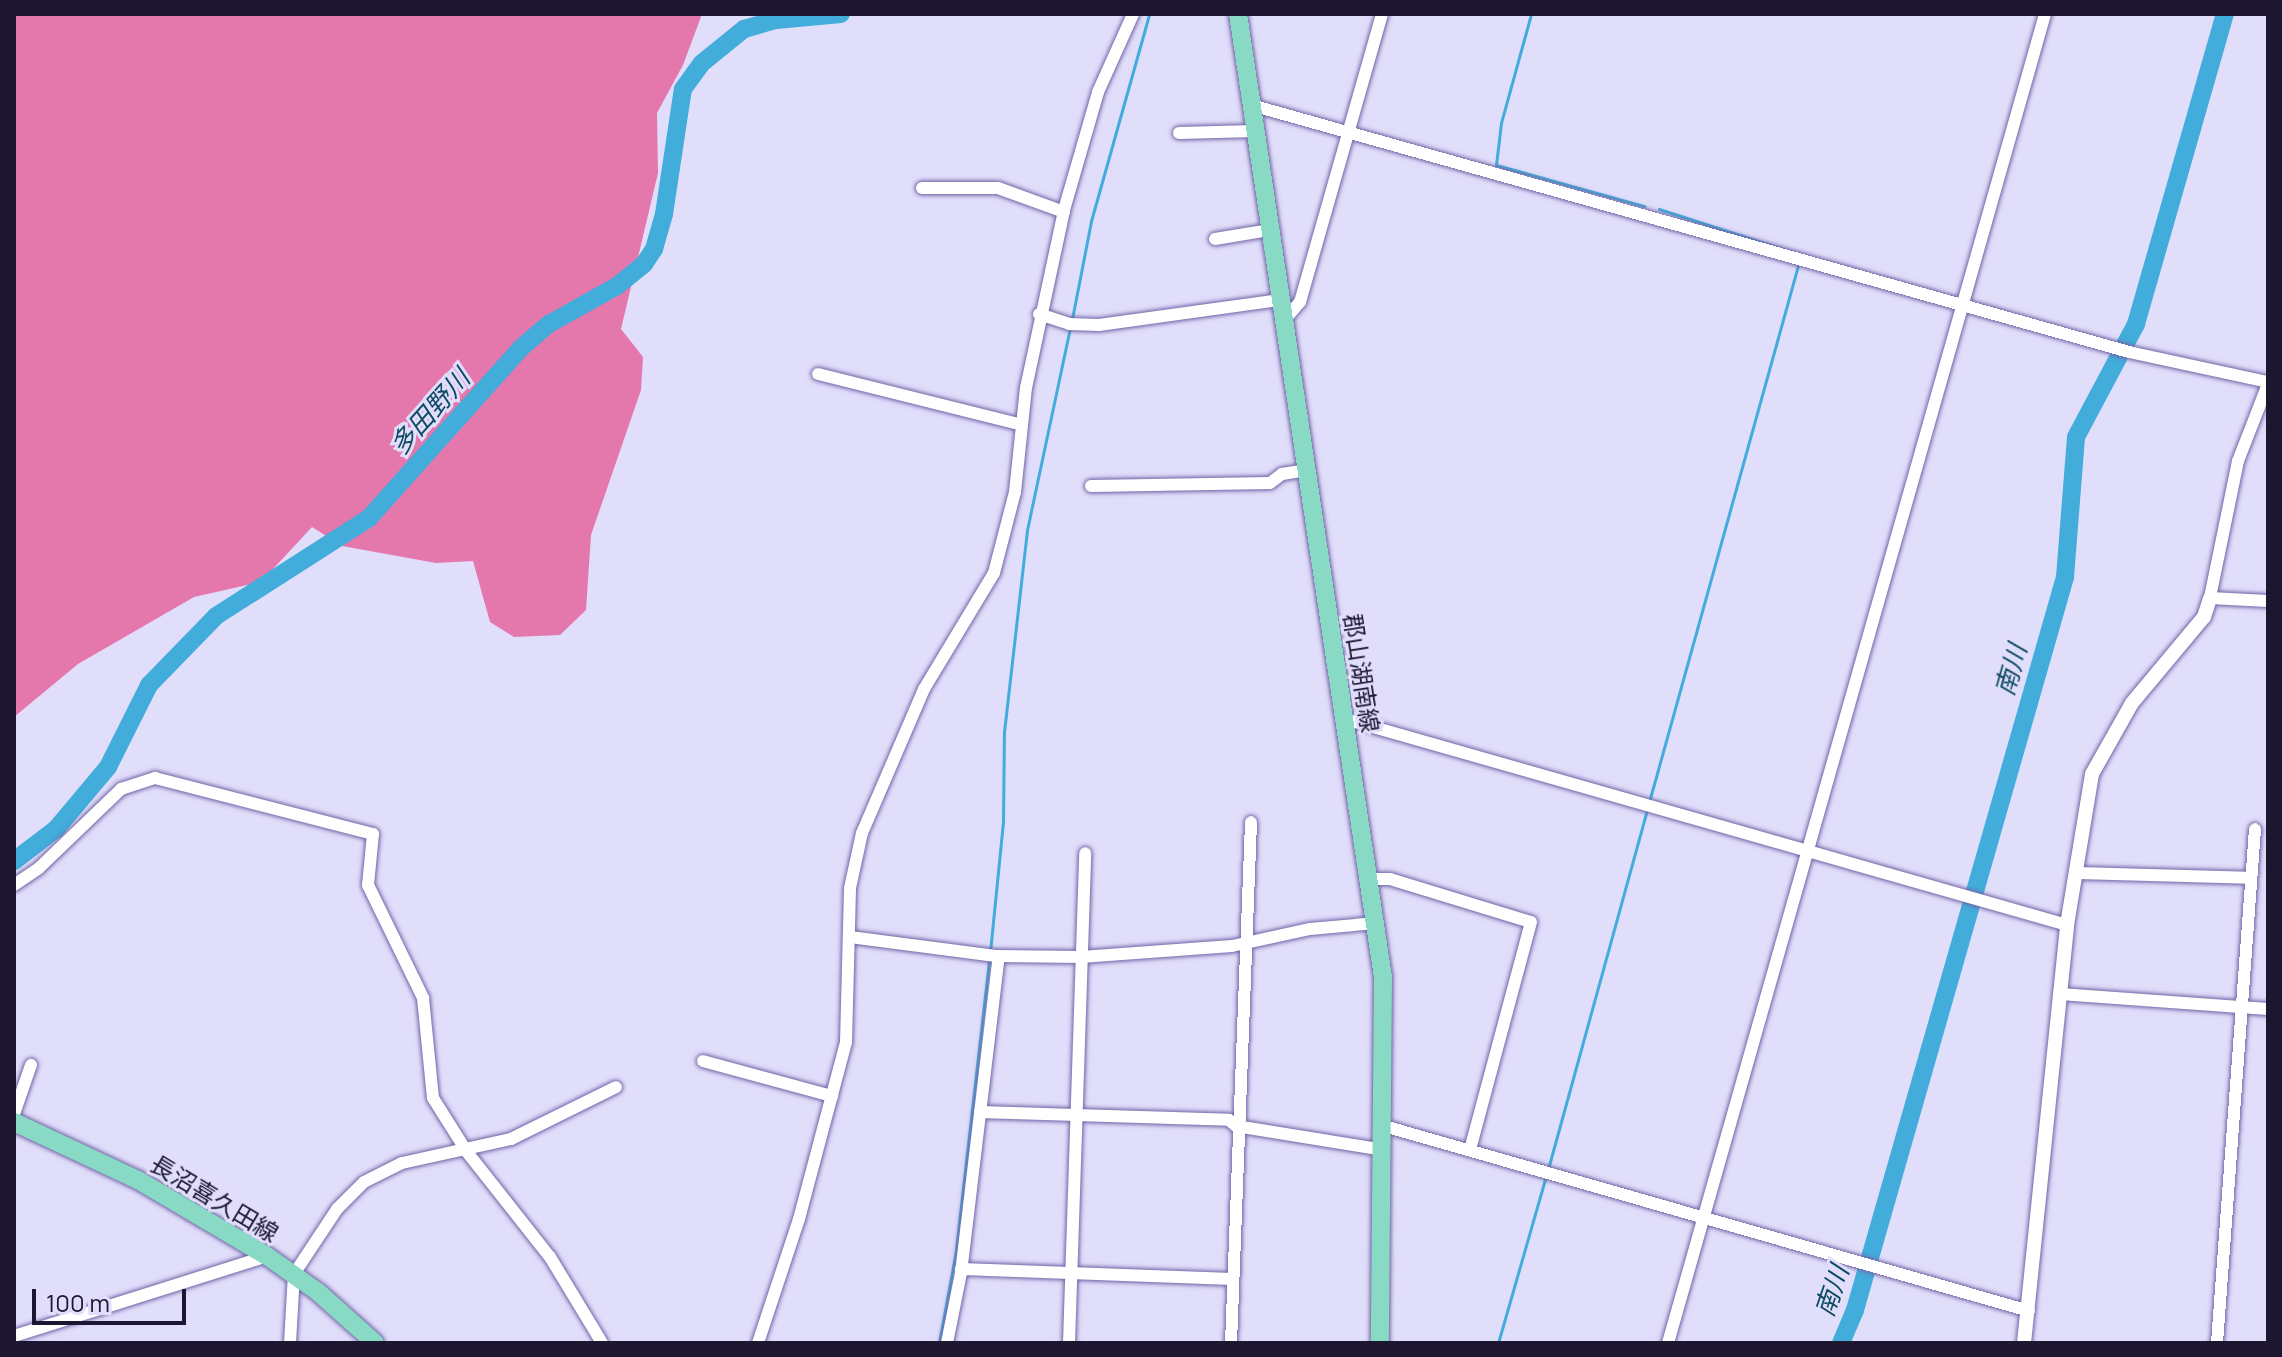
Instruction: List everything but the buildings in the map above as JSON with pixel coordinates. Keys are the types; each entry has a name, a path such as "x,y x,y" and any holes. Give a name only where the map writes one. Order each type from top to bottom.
{"main road":[{"name":"郡山湖南線","path":"1239,14 1376,923 1386,1021 1380,1343"},
{"name":"長沼喜久田線","path":"14,1122 138,1180 267,1256 294,1274 375,1343"}],"street":[{"path":"758,1343 832,1096 848,1027 855,858 869,809 924,689 994,573 1015,492 1039,314 1064,212 1098,92 1133,14"},
{"path":"1283,322 1300,302 1382,14"},
{"path":"1668,1343 2045,14"},
{"path":"1251,105 2129,352 2268,383 2238,461 2204,617 2132,703 2098,759 2067,925 2024,1343"},
{"path":"1179,133 1255,131"},
{"path":"922,188 998,188 1064,212"},
{"path":"1215,239 1270,230"},
{"path":"1039,314 1069,324 1099,325 1280,300"},
{"path":"818,374 1022,425"},
{"path":"1091,486 1270,483 1282,474 1306,470"},
{"path":"2210,598 2268,601"},
{"path":"1345,719 2067,925"},
{"path":"14,885 121,789 155,778 370,831 368,885 423,998 433,1098 467,1152 550,1257 602,1343"},
{"path":"1231,1343 1236,1126 1251,822"},
{"path":"2217,1343 2255,829"},
{"path":"1069,1343 1085,853"},
{"path":"2075,873 2251,878"},
{"path":"1371,879 1390,879 1531,922 1470,1150"},
{"path":"850,937 999,956 1081,957 1246,943 1310,929 1376,923"},
{"path":"947,1343 961,1269 999,956"},
{"path":"2059,994 2268,1009"},
{"path":"703,1061 832,1096"},
{"path":"14,1114 31,1065"},
{"path":"290,1343 294,1274 348,1194 364,1182 402,1163 467,1152 511,1139 616,1087"},
{"path":"980,1112 1229,1120 1236,1126 1384,1150"},
{"path":"1384,1126 2029,1311"},
{"path":"14,1336 267,1256"},
{"path":"961,1269 1233,1279"}],"shaded area":[{"path":"14,14 702,14 683,65 657,113 658,173 621,329 643,357 641,390 591,535 586,610 560,635 514,637 490,622 473,561 436,563 342,546 312,527 261,582 194,597 78,664 14,717"}],"waterway":[{"name":"多田野川","path":"14,861 56,829 108,767 149,685 216,616 369,518 521,348 549,324 617,286 644,264 654,249 664,214 683,89 702,63 744,29 776,20 841,14"},
{"path":"1072,319 1091,221 1149,14"},
{"path":"1531,14 1501,123 1496,165 1644,206"},
{"name":"南川","path":"1841,1343 1855,1310 2065,577 2076,437 2136,324 2225,14"},
{"path":"1659,209 1801,255"},
{"path":"1649,802 1799,262"},
{"path":"990,952 1003,822 1004,732 1027,530 1070,327"},
{"path":"1548,1169 1647,810"},
{"path":"939,1343 956,1250 989,959"},
{"path":"1498,1343 1546,1176"}]}
